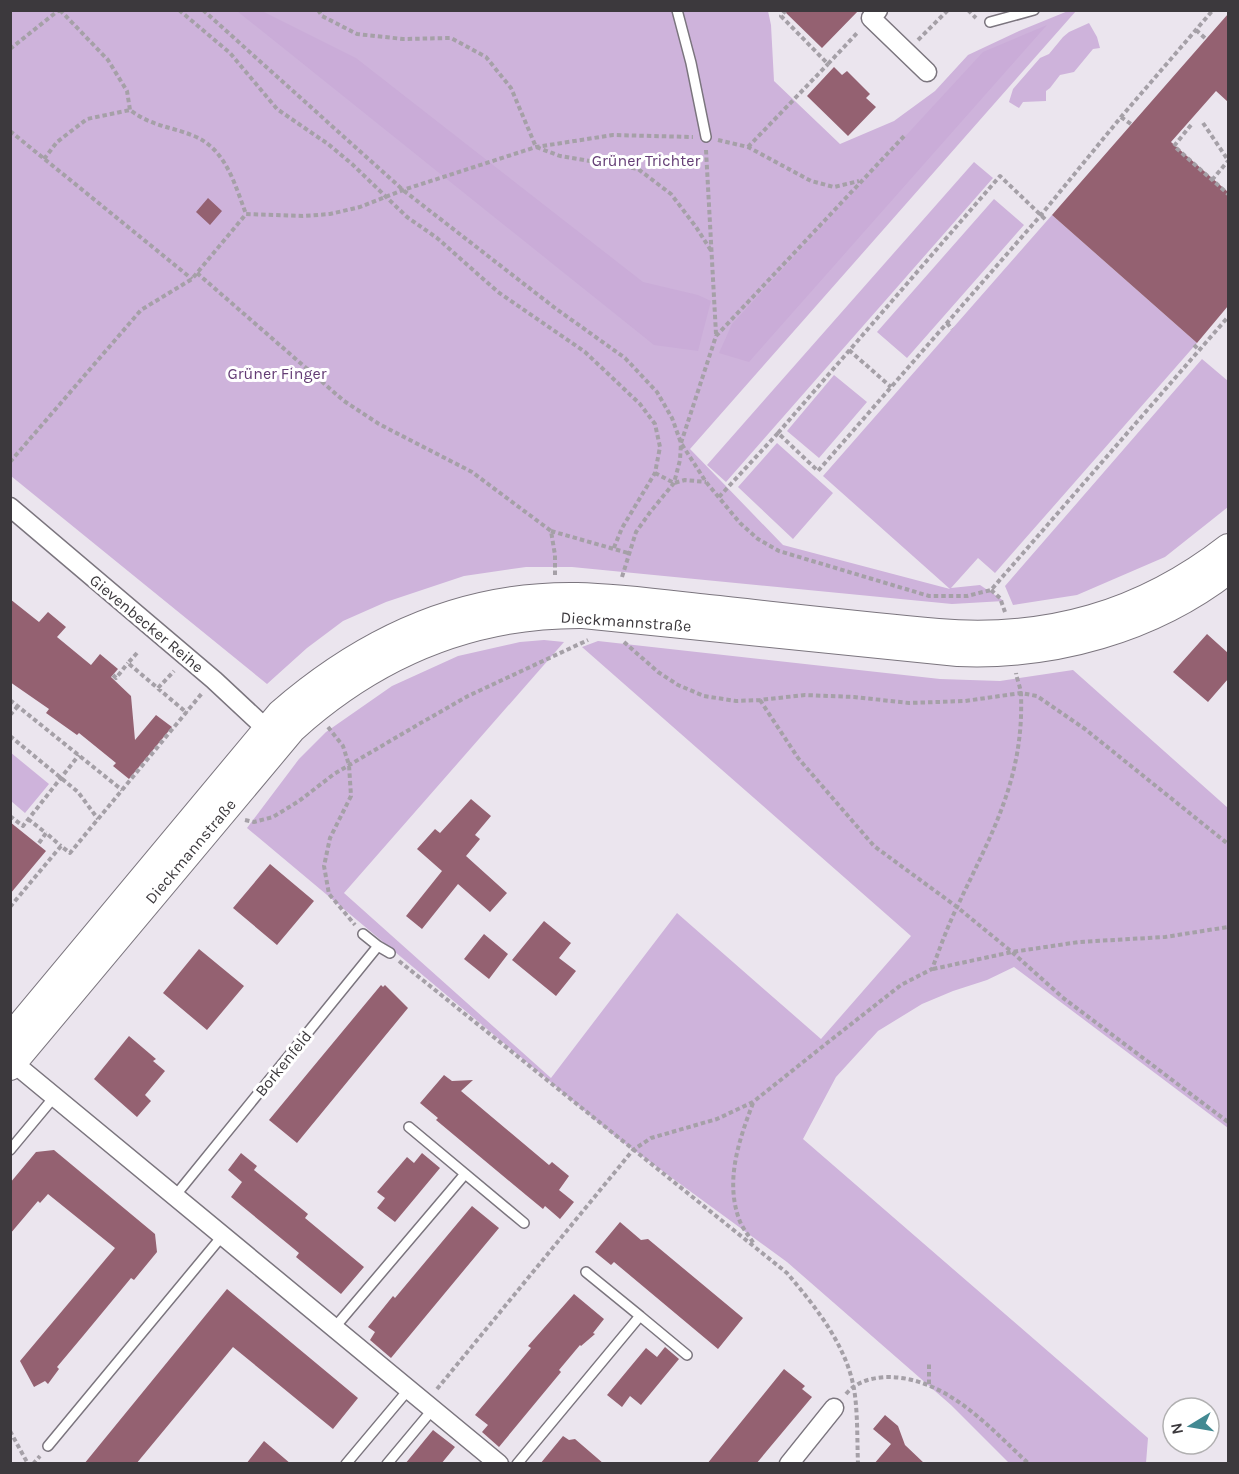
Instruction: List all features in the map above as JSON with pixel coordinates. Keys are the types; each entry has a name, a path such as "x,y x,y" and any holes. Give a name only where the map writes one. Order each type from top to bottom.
{"street":[{"path":"875,14 927,72"},
{"name":"Gievenbecker Reihe","path":"10,507 214,680 273,736"},
{"name":"Dieckmannstraße","path":"12,1063 273,736 280,713 299,696 359,654 418,625 469,609 495,604 544,597 592,597 938,632 1009,633 1061,627 1119,610 1170,586 1228,547"},
{"name":"Dieckmannstraße","path":"10,1037 273,736 365,674 397,656 437,639 502,622 563,615 605,617 947,652 1012,653 1063,645 1136,623 1174,606 1228,571"},
{"path":"12,1063 55,1096 499,1464"},
{"path":"789,1464 834,1408"}],"lane":[{"path":"676,10 691,63 706,137"},
{"path":"990,22 1034,10"},
{"path":"363,934 390,954"},
{"name":"Borkenfeld","path":"175,1196 378,946"},
{"path":"10,1150 55,1096"},
{"path":"409,1127 524,1223"},
{"path":"335,1327 465,1174"},
{"path":"48,1446 223,1235"},
{"path":"586,1272 687,1355"},
{"path":"517,1464 640,1316"},
{"path":"346,1464 409,1389"},
{"path":"387,1464 429,1406"}],"path":[{"path":"10,50 59,10 108,60 127,91 130,110 145,121 194,135 210,144 225,163 246,214"},
{"path":"179,10 230,53 277,109 328,144 407,217 437,238 498,292 585,352 640,405 655,424 660,447 655,473 622,528 613,550"},
{"path":"203,10 404,190 555,308 625,358 657,392 672,418 681,443 706,482 740,523 758,539 779,551 929,596 967,596 992,590 1228,317"},
{"path":"318,10 322,16 357,34 403,39 451,38 486,57 511,88 536,147 560,156 638,169 670,194 712,252"},
{"path":"786,10 781,16 828,64"},
{"path":"907,52 948,10"},
{"path":"778,433 818,471 1041,215 1213,10"},
{"path":"748,147 875,14"},
{"path":"1196,30 1206,39"},
{"path":"44,159 57,142 87,119 130,110"},
{"path":"1121,117 1131,124"},
{"path":"1203,123 1228,161 1212,180"},
{"path":"1191,125 1174,146 1228,194"},
{"path":"10,131 192,279"},
{"path":"716,336 906,134"},
{"path":"246,214 303,216 330,214 386,198 536,147 613,135 706,137 748,147 811,181 834,187 860,181"},
{"path":"620,582 636,532 651,510 675,483 681,443 716,336 706,137"},
{"path":"719,497 778,433 1000,176 1047,221"},
{"path":"10,462 141,310 192,279 246,214"},
{"path":"197,273 344,401 379,424 472,472 551,531 629,553"},
{"path":"947,323 952,329"},
{"path":"1194,345 1199,350"},
{"path":"849,350 891,387"},
{"path":"655,473 675,483 685,480 706,482"},
{"path":"551,531 555,555 554,580"},
{"path":"992,590 1000,598 1007,617"},
{"path":"238,819 254,822 273,817 349,765 468,696 586,640 596,640"},
{"path":"615,640 624,642 658,672 678,685 704,696 735,701 805,695 909,703 953,702 1021,693 1038,696 1085,729 1228,844"},
{"path":"113,675 116,678 137,653"},
{"path":"128,663 187,712"},
{"path":"932,969 957,907 1005,803 1017,756 1021,693 1016,672 1005,672"},
{"path":"28,819 70,853 214,680"},
{"path":"10,699 122,790"},
{"path":"760,700 798,758 874,846 957,907 1062,997 1228,1122"},
{"path":"10,715 18,706"},
{"path":"324,724 333,731 343,746 349,765 351,796 330,838 324,866 329,894 363,934"},
{"path":"10,736 78,792 98,819"},
{"path":"10,816 23,825 79,755"},
{"path":"39,843 46,833"},
{"path":"10,907 60,846"},
{"path":"429,1406 633,1150 651,1138 717,1119 753,1102 902,985 932,969 1012,952 1079,942 1165,937 1228,927"},
{"path":"390,954 786,1273 812,1303 844,1358 853,1385 858,1464"},
{"path":"753,1102 735,1161 733,1186 739,1221 755,1247"},
{"path":"929,1363 929,1384"},
{"path":"834,1408 853,1385 876,1378 908,1378 929,1384 955,1400 1029,1464"},
{"path":"10,1431 28,1464"}],"green space":[{"path":"10,11 768,11 774,81 840,144 894,121 935,91 968,55 1068,11 1076,11 690,449 783,545 950,589 823,476 1052,215 1197,343 995,573 978,558 951,588 980,585 1004,601 952,604 572,567 526,567 464,576 386,602 343,621 307,648 267,684 11,476"},
{"path":"1089,23 1100,48 1093,49 1074,72 1060,75 1046,91 1046,101 1023,102 1019,108 1009,102 1013,89 1040,58 1049,54 1069,32"},
{"path":"974,162 993,178 726,482 707,465"},
{"path":"994,199 1024,225 907,358 877,332"},
{"path":"1202,359 1228,381 1228,507 1165,557 1077,595 1013,605 1005,586"},
{"path":"834,375 867,402 819,458 787,431"},
{"path":"777,443 833,493 793,539 738,487"},
{"path":"544,640 564,642 344,893 551,1078 677,913 821,1039 911,936 582,647 598,641 940,679 1000,681 1073,670 1228,808 1228,1128 1014,967 987,980 922,1004 878,1031 836,1077 803,1139 1148,1438 1146,1463 1009,1463 951,1405 787,1262 616,1137 247,828 299,759 326,732 392,686 458,656 520,642"},
{"path":"10,752 49,784 25,813 11,801"}],"shaded area":[{"path":"237,11 262,11 356,58 643,282 698,295 711,301 698,351 654,345"},
{"path":"1047,25 749,362 719,353 732,324 983,52"}],"building":[{"path":"783,10 859,10 822,48"},
{"path":"1228,14 1228,102 1216,91 1171,142 1228,192 1228,306 1197,343 1052,215"},
{"path":"834,67 842,75 847,71 870,94 866,98 876,107 848,136 807,96"},
{"path":"208,198 222,211 210,225 196,212"},
{"path":"10,599 39,622 48,612 66,627 57,637 91,665 100,654 118,669 111,677 131,696 135,740 156,715 172,727 129,779 113,766 116,763 79,733 77,735 46,713 49,709 10,682"},
{"path":"1207,634 1228,653 1228,679 1208,702 1173,672"},
{"path":"471,799 491,816 475,835 480,839 466,856 507,893 490,912 458,884 422,929 406,916 442,871 417,849 435,829 440,833"},
{"path":"10,822 46,851 10,894"},
{"path":"270,864 314,901 277,945 233,908"},
{"path":"544,921 571,943 559,958 576,971 556,996 512,960"},
{"path":"484,934 508,954 489,979 464,959"},
{"path":"199,949 244,986 207,1030 163,993"},
{"path":"381,985 383,987 385,985 408,1008 297,1143 269,1120"},
{"path":"129,1036 156,1059 153,1061 165,1071 145,1095 151,1101 137,1117 94,1079"},
{"path":"444,1075 452,1081 473,1080 461,1091 549,1165 552,1162 569,1176 559,1190 574,1202 560,1219 545,1206 543,1209 526,1195 436,1120 438,1118 420,1103"},
{"path":"54,1150 155,1234 157,1252 134,1280 131,1278 57,1367 59,1369 48,1384 45,1381 34,1387 20,1361 115,1248 48,1194 40,1203 38,1201 10,1234 10,1183 36,1152"},
{"path":"241,1153 257,1166 254,1170 308,1214 305,1218 364,1267 341,1294 296,1257 299,1253 231,1197 242,1182 228,1170"},
{"path":"422,1153 440,1168 395,1222 377,1208 385,1198 377,1192 407,1157 414,1163"},
{"path":"472,1206 499,1228 391,1358 370,1340 375,1332 368,1327"},
{"path":"620,1222 641,1240 648,1239 743,1318 718,1349 614,1262 611,1265 595,1252"},
{"path":"227,1289 358,1398 333,1429 233,1347 136,1464 84,1464"},
{"path":"574,1294 604,1319 593,1333 595,1334 580,1345 559,1370 561,1372 499,1447 482,1432 488,1425 475,1415 531,1348 528,1346"},
{"path":"665,1347 679,1359 641,1405 630,1396 622,1407 607,1395 646,1348 657,1357"},
{"path":"784,1369 805,1386 802,1389 812,1397 756,1464 707,1464"},
{"path":"885,1415 898,1426 905,1445 925,1464 874,1464 891,1444 873,1429"},
{"path":"433,1430 455,1447 441,1464 405,1464"},
{"path":"563,1436 569,1440 575,1439 604,1464 540,1464"},
{"path":"264,1441 291,1464 246,1464"}],"park label":[{"name":"Grüner Trichter","path":"646,160"},
{"name":"Grüner Finger","path":"277,373"}]}
